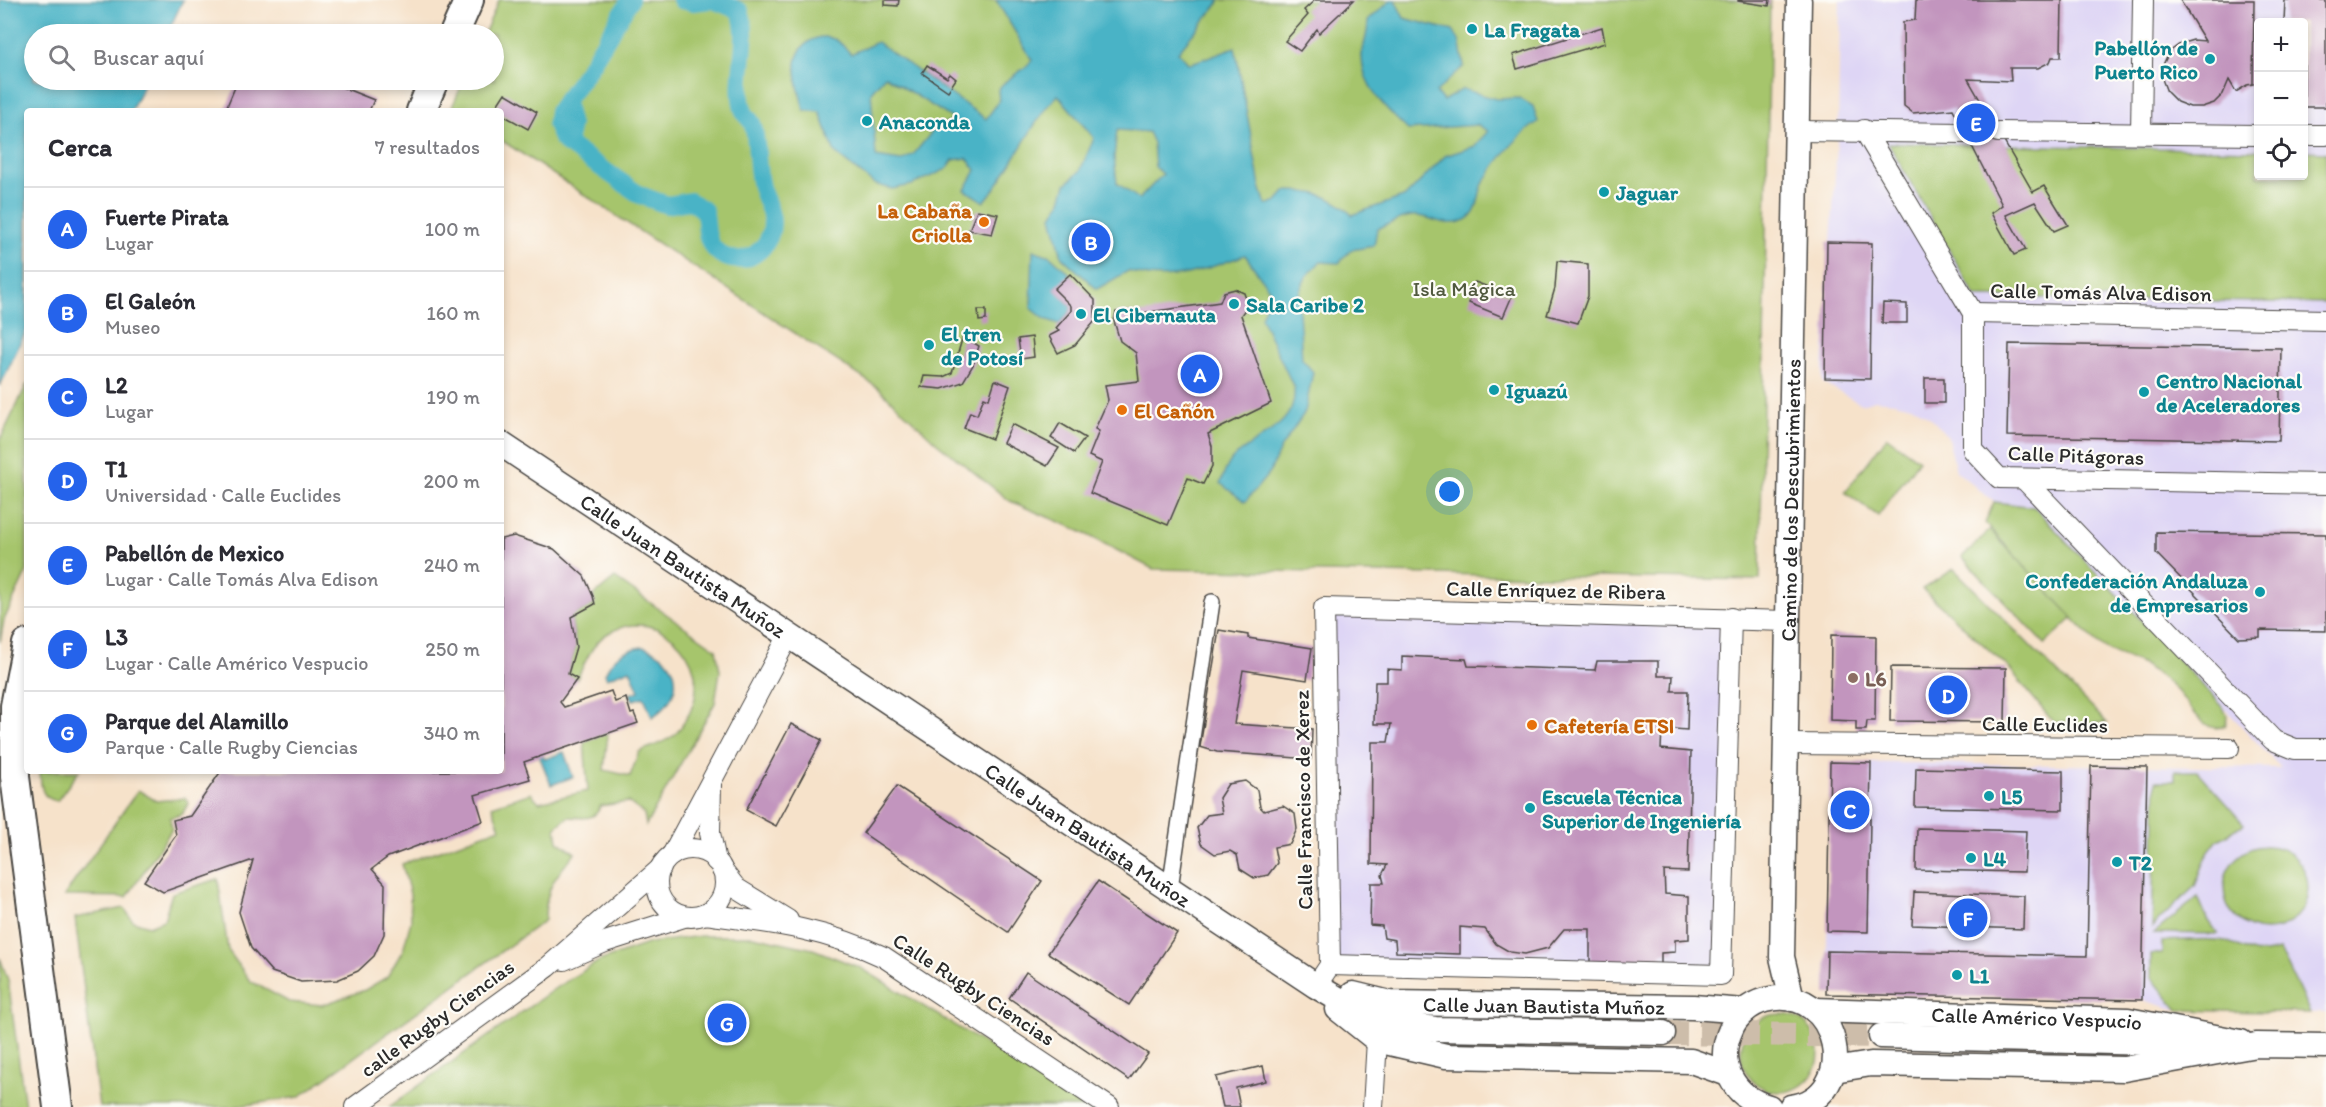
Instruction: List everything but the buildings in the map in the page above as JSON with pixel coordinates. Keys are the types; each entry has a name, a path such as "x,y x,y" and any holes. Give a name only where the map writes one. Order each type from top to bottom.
{"main road":[{"path":"458,24 469,0"},
{"path":"422,108 430,90"},
{"path":"24,660 15,706 13,747 15,789 58,1107"}],"street":[{"name":"Camino de los Descubrimientos","path":"1792,999 1782,957 1788,744 1787,621 1799,0"},
{"path":"2141,133 2143,0"},
{"path":"1796,130 1965,133"},
{"name":"Calle Tomás Alva Edison","path":"1864,130 1973,313 2326,320"},
{"path":"1998,132 2254,135"},
{"path":"2308,135 2326,135"},
{"name":"Calle Pitágoras","path":"1973,313 1972,450 1999,478 2326,484"},
{"name":"Calle Juan Bautista Muñoz","path":"504,446 1323,990 1356,994 1389,1003 1693,1007 1744,1011"},
{"path":"2024,479 2273,740 2295,749 2326,749"},
{"path":"1170,888 1212,602"},
{"name":"Calle Enríquez de Ribera","path":"1324,608 1787,621"},
{"name":"Calle Francisco de Xerez","path":"1324,608 1330,965"},
{"path":"1323,990 1330,965 1721,975 1731,618"},
{"path":"684,917 666,907 660,898 657,878 789,635"},
{"name":"Calle Euclides","path":"1788,744 2229,748"},
{"path":"705,914 720,900 724,890 710,832 711,778"},
{"path":"548,967 666,862 690,850 708,855 719,865 736,888 769,910 804,927"},
{"path":"548,967 605,942 684,917 705,914 804,927"},
{"name":"Calle Rugby Ciencias","path":"804,927 849,940 884,957 1109,1107"},
{"name":"calle Rugby Ciencias","path":"355,1107 548,967"},
{"path":"1323,990 1357,1010 1385,1020 1435,1029 1663,1033"},
{"path":"1323,990 1339,1012 1377,1040 1446,1056 1691,1061 1728,1074"},
{"path":"1760,1106 1743,1095 1728,1074 1724,1057 1726,1040 1733,1024 1744,1011 1759,1002 1775,998 1792,999 1815,1010 1830,1027 1836,1048 1833,1070 1826,1086 1814,1098 1796,1107"},
{"name":"Calle Américo Vespucio","path":"1815,1010 2128,1020 2256,1045 2326,1046"},
{"path":"1881,1036 2256,1045"},
{"path":"1373,1107 1377,1040"},
{"name":"Calle Américo Vespucio","path":"1833,1070 1871,1064 2124,1068 2256,1045"}],"shaded area":[{"path":"1840,0 2326,0 2326,1013 2178,1010 2142,1000 1826,994 1830,762 2281,768 2034,507 1994,502 1956,471 1948,437 1932,419 1915,407 1895,402 1875,400 1861,404 1822,382 1838,131"},
{"name":"Escuela Técnica Superior de Ingeniería","path":"1324,608 1731,618 1721,975 1336,965"}],"green space":[{"name":"Isla Mágica","path":"499,0 1770,0 1760,580 1153,569 1076,529 1010,501 937,443 877,387 504,142 504,108 452,107 460,90 504,90 504,24 488,24"},
{"path":"1888,143 2254,150 2254,180 2308,180 2308,151 2326,152 2326,303 1976,297"},
{"path":"24,390 24,577 4,620 0,642 0,440"},
{"path":"1887,437 1919,460 1878,516 1845,492"},
{"path":"1994,502 2034,507 2223,707 2227,716 2226,725 2218,728 2204,723 2176,690 2160,676 2149,668 2104,648 2086,632 1985,523"},
{"path":"1990,530 2073,618 2045,644 1962,557"},
{"path":"1954,569 2107,723 2053,722 2009,668 1922,589"},
{"path":"615,578 716,649 720,671 715,703 646,825 644,814 628,802 600,806 595,814 588,818 568,817 556,827 558,841 575,853 552,883 545,909 545,920 299,1097 232,1107 99,1107 75,918 124,908 133,921 149,926 164,920 172,893 218,879 228,950 250,981 289,1002 322,1005 365,990 387,977 403,950 411,921 410,894 402,864 500,828 492,806 531,793 539,802 588,791 584,741 608,733 604,770 630,776 639,752 665,741 676,733 694,702 696,682 691,662 681,646 666,633 648,626 628,626 607,634 593,649 577,679 568,674 576,647 571,617 594,604 593,596"},
{"path":"2175,771 2197,771 2244,824 2217,841 2208,853 2195,886 2152,927 2156,781 2175,781"},
{"path":"40,774 77,774 57,801 47,797 41,786"},
{"path":"138,790 156,801 185,798 189,803 182,814 170,818 172,829 127,897 64,896"},
{"path":"2266,846 2289,853 2301,865 2308,888 2301,911 2289,923 2266,930 2243,923 2231,911 2224,888 2231,865 2243,853"},
{"path":"2198,897 2207,918 2218,934 2154,933"},
{"path":"701,936 753,936 813,949 861,968 1088,1107 389,1107 557,987 599,961 650,943"},
{"path":"2219,940 2256,953 2280,950 2310,1013 2178,1010 2151,977 2151,954 2162,954 2162,941"},
{"path":"0,958 8,980 25,1107 0,1107"},
{"path":"1772,1014 1788,1014 1802,1020 1813,1031 1819,1045 1819,1061 1813,1075 1802,1086 1788,1092 1772,1092 1758,1086 1747,1075 1741,1061 1741,1045 1747,1031 1758,1020"}],"water":[{"path":"0,0 183,0 172,24 24,24 24,90 141,90 132,108 24,108 24,335 0,386"},
{"path":"996,0 1221,0 1178,52 1189,64 1235,47 1260,186 1266,205 1277,201 1286,191 1305,192 1322,195 1345,208 1352,215 1406,196 1445,156 1475,146 1488,131 1478,125 1408,130 1377,97 1366,76 1362,54 1368,21 1391,0 1395,0 1404,18 1453,31 1459,40 1464,66 1436,92 1443,101 1463,89 1496,99 1519,98 1533,106 1538,122 1515,142 1494,167 1483,184 1471,217 1458,223 1444,223 1419,216 1403,218 1377,229 1374,246 1351,250 1339,263 1320,262 1306,277 1298,295 1302,359 1313,372 1305,412 1280,449 1270,472 1245,502 1220,483 1227,466 1242,450 1283,421 1293,401 1294,388 1261,317 1271,292 1245,255 1188,274 1159,277 1128,271 1097,289 1062,257 1052,216 1060,204 1066,184 1080,171 1094,138 1058,95 1047,107 984,202 965,190 976,170 967,158 953,160 947,169 912,185 892,189 874,184 835,153 820,112 804,110 796,69 800,51 809,42 821,37 834,39 851,54 877,42 986,119 999,101 998,90 1032,60","holes":["885,76 955,120 936,127 913,155 901,161 876,157 871,92","1117,130 1148,132 1153,143 1155,167 1163,174 1139,199 1117,183 1114,157"]},
{"path":"1033,250 1050,256 1070,274 1055,289 1071,306 1071,311 1059,324 1045,319 1031,308"},
{"path":"643,647 656,652 666,660 675,678 675,689 671,699 652,717 644,697 633,700 630,694 639,691 630,669 607,678 605,674 619,655"},
{"path":"535,745 545,759 564,752 573,777 551,785"}],"waterway":[{"path":"630,0 589,68 558,111 556,124 562,139 640,195 667,205 690,201 704,210 708,237 712,246 730,259 740,259 750,257 766,244 772,218 759,179 754,129 744,112 741,100 744,36 740,11 713,0"},
{"path":"681,0 694,2 710,0"},
{"path":"565,100 571,125 567,144"}],"tunnel":[{"path":"1965,133 1998,132"},
{"path":"1663,1033 1881,1036"}],"place":[{"name":"La Fragata","path":"1472,29"},
{"name":"Pabellón de Puerto Rico","path":"2210,59"},
{"name":"Anaconda","path":"867,121"},
{"name":"Pabellón de Mexico","path":"1976,123"},
{"name":"Jaguar","path":"1604,192"},
{"name":"La Cabaña Criolla","path":"984,222"},
{"name":"El Galeón","path":"1091,242"},
{"name":"Sala Caribe 2","path":"1234,304"},
{"name":"El Cibernauta","path":"1081,314"},
{"name":"El tren de Potosí","path":"929,345"},
{"name":"Fuerte Pirata","path":"1200,374"},
{"name":"Iguazú","path":"1494,390"},
{"name":"Centro Nacional de Aceleradores","path":"2144,392"},
{"name":"El Cañón","path":"1122,410"},
{"name":"Confederación Andaluza de Empresarios","path":"2260,592"},
{"name":"L6","path":"1853,678"},
{"name":"T1","path":"1948,695"},
{"name":"Cafetería ETSI","path":"1532,725"},
{"name":"L5","path":"1989,796"},
{"name":"Escuela Técnica Superior de Ingeniería","path":"1530,808"},
{"name":"L2","path":"1850,810"},
{"name":"L4","path":"1971,858"},
{"name":"T2","path":"2117,862"},
{"name":"L3","path":"1968,918"},
{"name":"L1","path":"1957,975"},
{"name":"Parque del Alamillo","path":"727,1023"}]}
